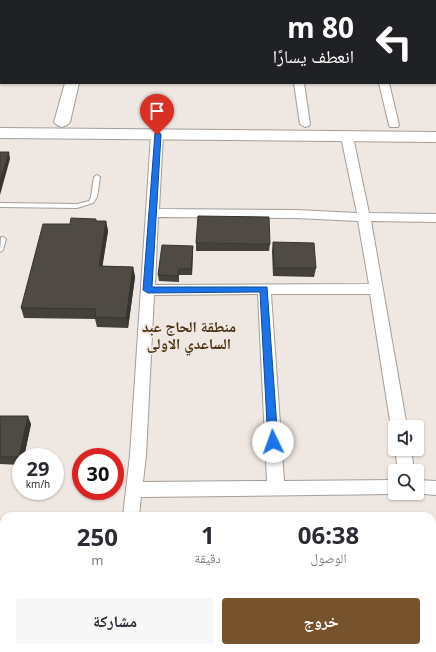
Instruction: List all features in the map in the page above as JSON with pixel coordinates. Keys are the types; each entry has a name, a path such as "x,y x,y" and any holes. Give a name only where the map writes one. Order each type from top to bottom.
{"street":[{"path":"62,122 72,84"},
{"path":"299,84 305,124"},
{"path":"384,84 394,125"},
{"path":"0,121 436,125"},
{"path":"0,133 436,137"},
{"path":"131,512 138,455 157,135"},
{"path":"347,136 364,217 398,420"},
{"path":"152,213 296,214 436,218"},
{"path":"148,290 376,288"},
{"path":"264,289 276,488"},
{"path":"133,490 388,487"},
{"path":"424,487 436,488"}],"lane":[{"path":"0,205 85,205 91,202 94,197 97,178"},
{"path":"0,250 3,239"}],"building":[{"path":"0,152 9,152 0,180"},
{"path":"198,216 269,217 270,244 196,243"},
{"path":"71,218 106,221 99,266 133,267 126,318 95,317 96,309 21,308 43,224 70,224"},
{"path":"273,242 314,243 316,268 274,268"},
{"path":"162,245 193,246 191,269 179,269 178,276 158,275"},
{"path":"0,416 28,416 21,448 12,448 12,457 0,457"}],"district":[{"name":"منطقة الحاج عبد الساعدي الاولى","path":"189,334"}],"route":[{"path":"157,135 148,290 264,289 273,442"}]}
